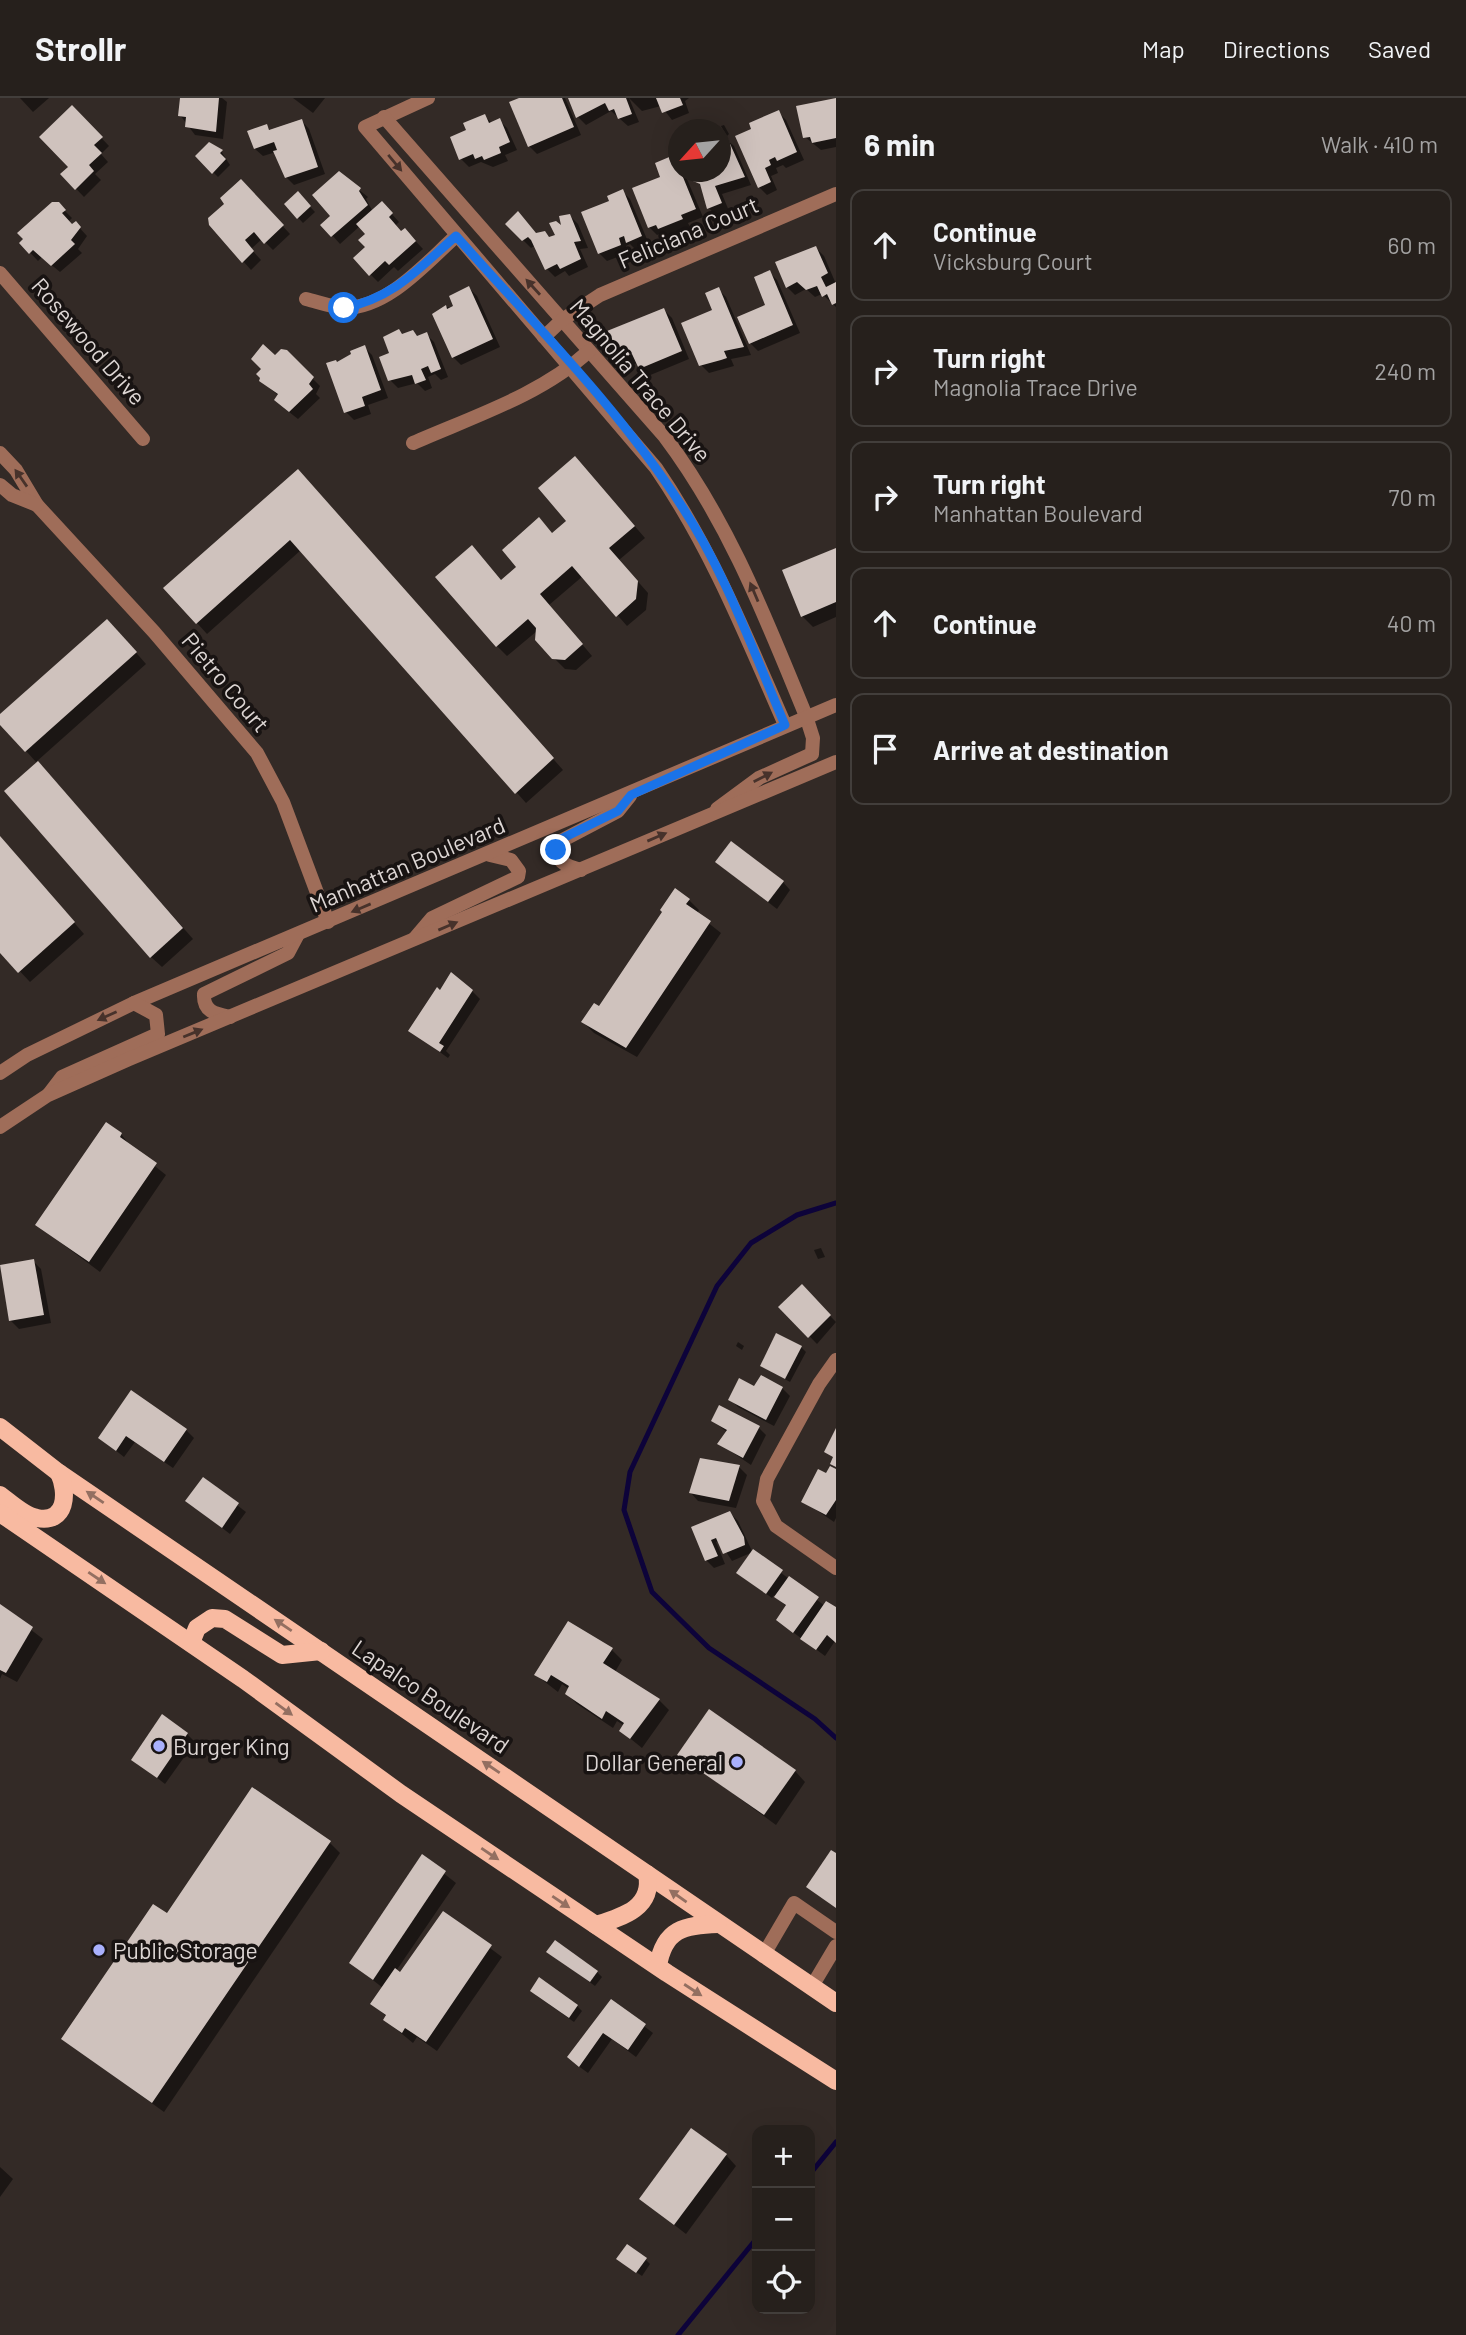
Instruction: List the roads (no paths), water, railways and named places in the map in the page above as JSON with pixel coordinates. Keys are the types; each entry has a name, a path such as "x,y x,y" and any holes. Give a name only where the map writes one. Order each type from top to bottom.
{"main road":[{"name":"Lapalco Boulevard","path":"0,1427 59,1473 763,1956 836,2003"},
{"path":"0,1495 28,1515 39,1519 50,1518 61,1512 65,1503 64,1483 59,1473"},
{"path":"0,1513 191,1643 401,1794 836,2081"},
{"path":"191,1643 197,1629 212,1618 225,1619 282,1655 321,1651"},
{"path":"596,1925 625,1916 638,1906 647,1896 650,1887 647,1874"},
{"path":"658,1966 661,1949 668,1937 691,1925 718,1924"}],"street":[{"path":"384,117 428,98"},
{"name":"Magnolia Trace Drive","path":"708,816 759,778 812,754 813,738 807,716 749,579 703,492 665,437 384,117 365,127 456,236 626,429 682,507 725,584 785,725"},
{"name":"Feliciana Court","path":"544,337 562,320 600,295 836,194"},
{"path":"306,299 344,308 365,304 393,292 456,236"},
{"name":"Rosewood Drive","path":"1,277 143,439"},
{"path":"412,443 537,387 572,367 589,351"},
{"name":"Pietro Court","path":"0,453 16,470 37,505 154,632 257,753 283,802 328,922"},
{"name":"Pietro Court","path":"0,485 12,495 37,505"},
{"name":"Manhattan Boulevard","path":"0,1073 27,1055 134,1003 631,795 785,725 836,705"},
{"path":"0,1126 48,1095 836,762"},
{"path":"581,870 561,862 557,856 557,843 618,811 631,795"},
{"path":"411,942 432,918 518,877 519,871 511,860 487,855"},
{"path":"230,1017 213,1013 205,1006 204,994 288,953 298,936"},
{"path":"48,1095 62,1077 158,1034 156,1015 134,1003"},
{"path":"836,1360 819,1384 767,1479 764,1502 776,1526 836,1568"},
{"path":"763,1956 794,1903 836,1932"},
{"path":"811,1988 836,1946"}],"waterway":[{"path":"836,1203 797,1215 751,1243 717,1286 630,1472 624,1510 652,1592 709,1648 815,1719 836,1738"},
{"path":"815,2168 836,2142"},
{"path":"678,2335 752,2244"}],"place":[{"name":"Burger King","path":"159,1746"},
{"name":"Dollar General","path":"737,1762"},
{"name":"Public Storage","path":"99,1950"}]}
